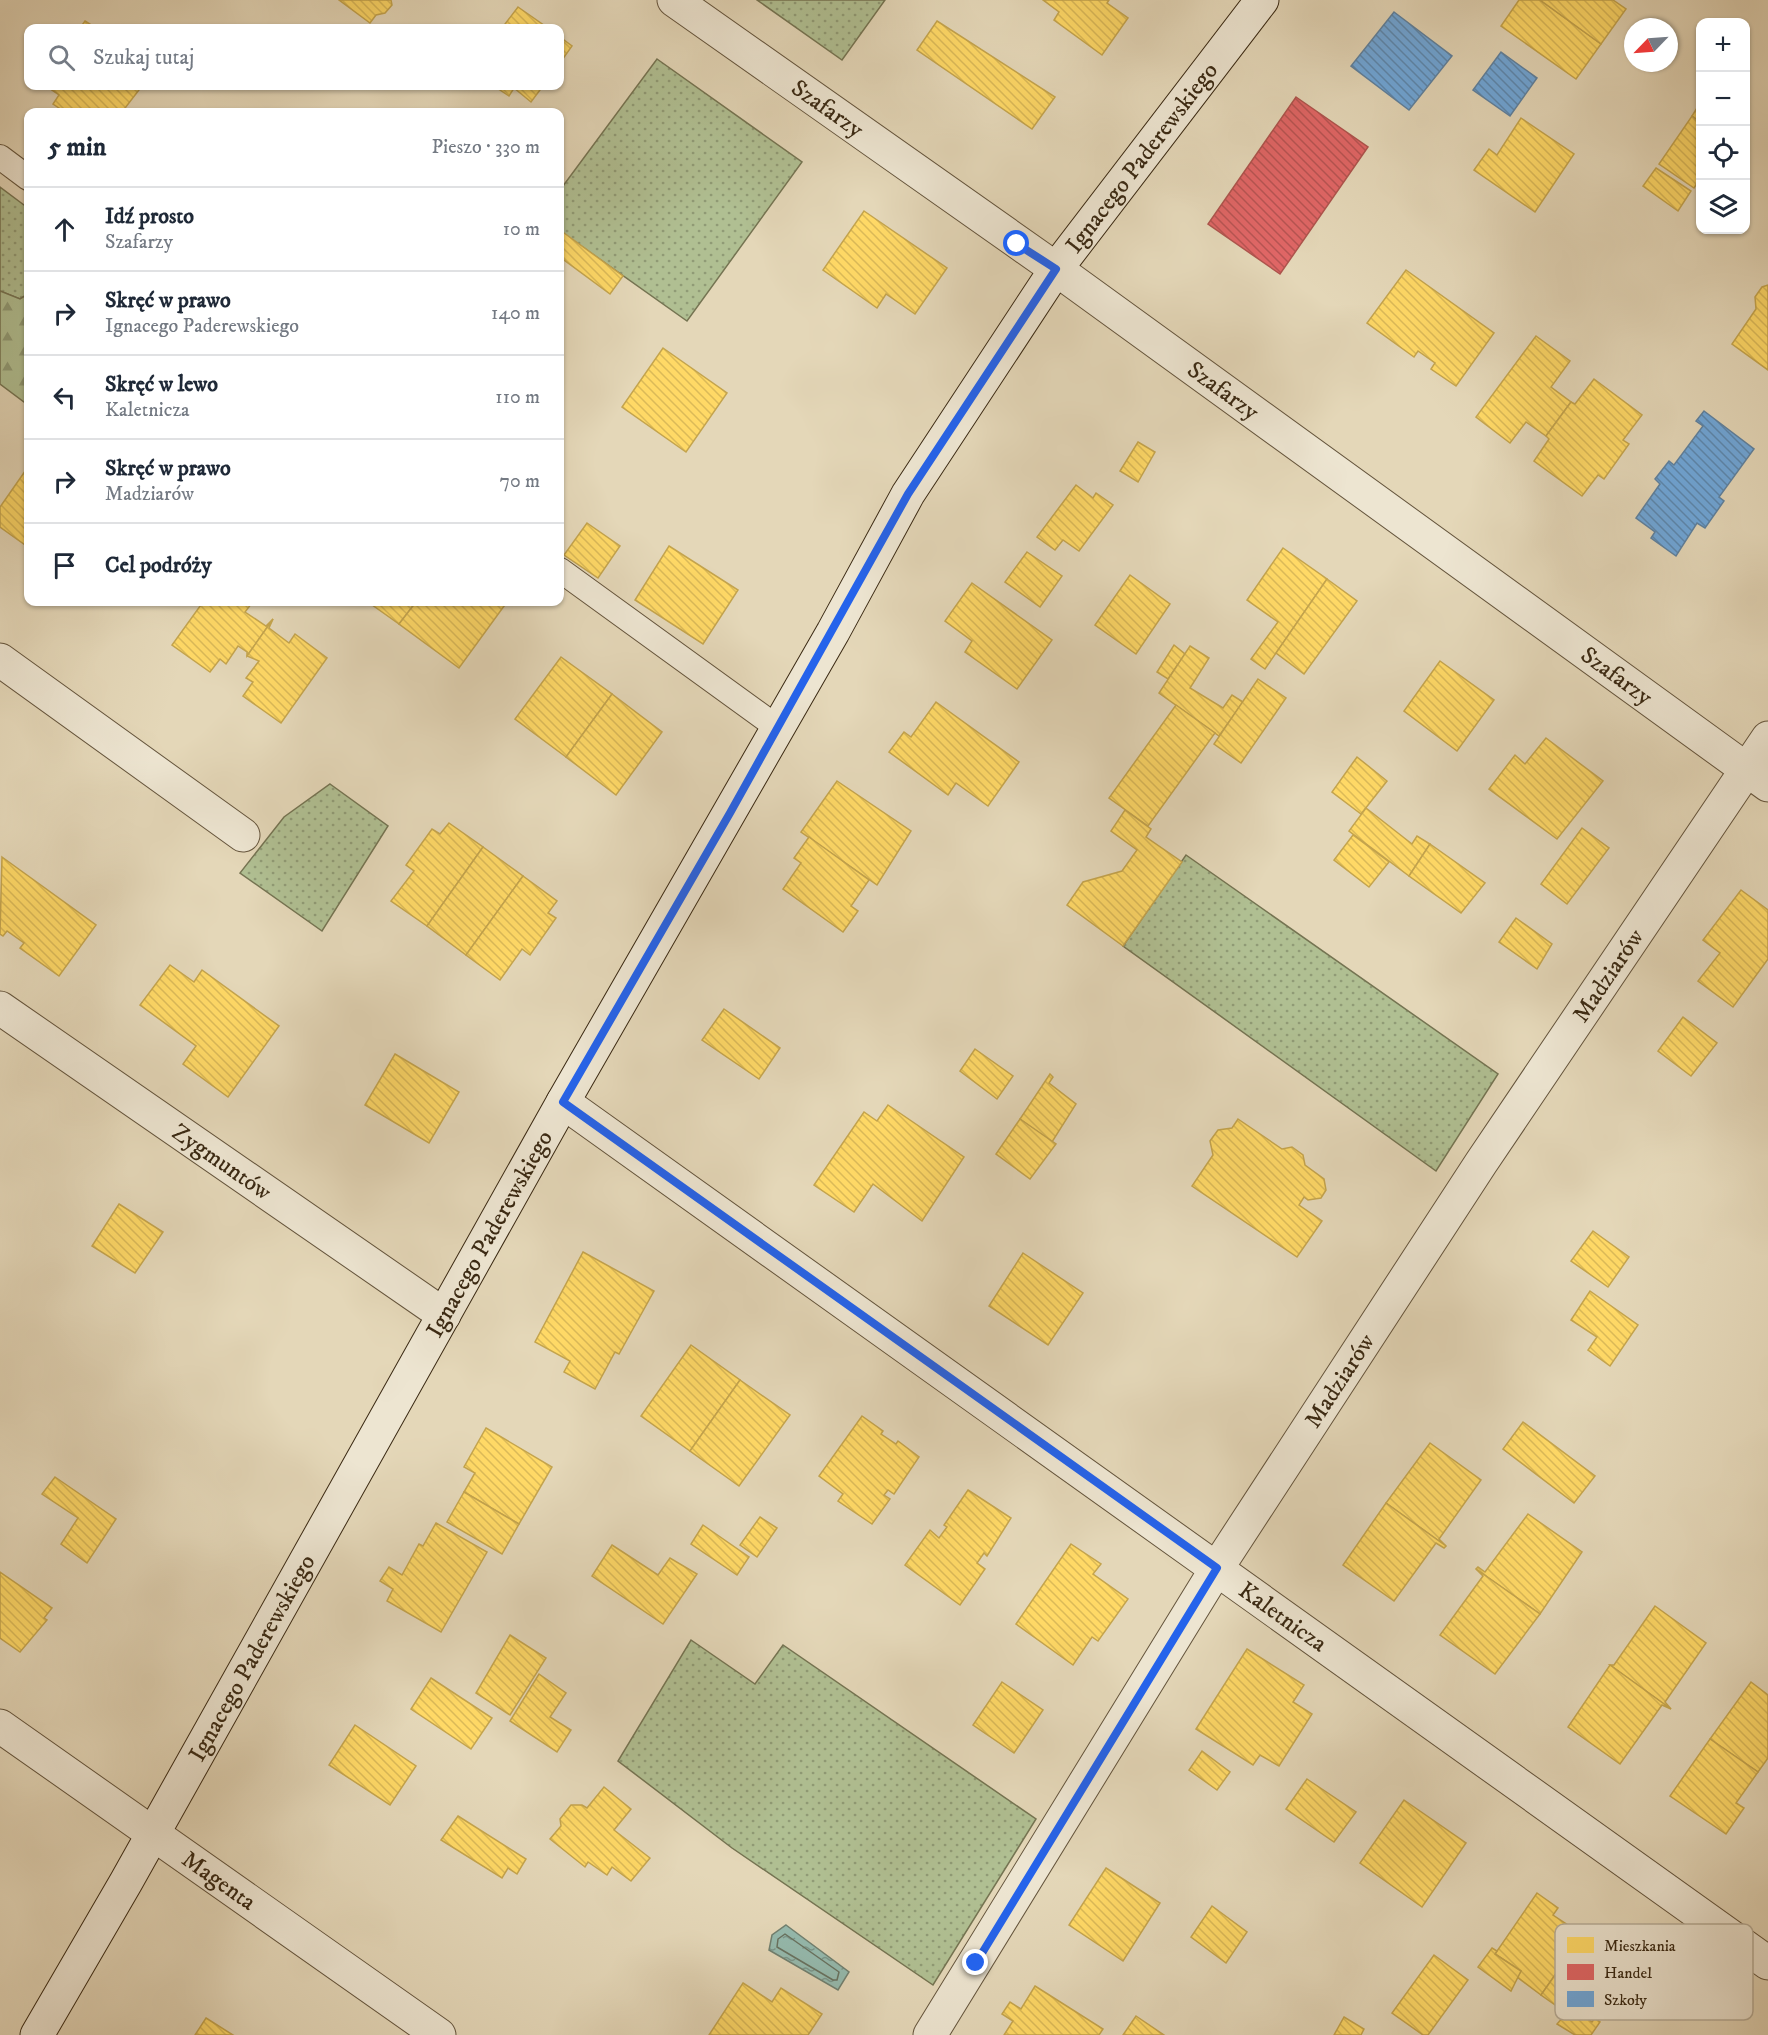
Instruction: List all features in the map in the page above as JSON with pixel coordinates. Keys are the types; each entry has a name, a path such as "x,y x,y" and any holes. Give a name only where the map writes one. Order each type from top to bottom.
{"street":[{"name":"Szafarzy","path":"674,0 1056,269 1757,777"},
{"name":"Ignacego Paderewskiego","path":"37,2035 563,1102 778,728 908,494 1056,269 1262,0"},
{"path":"0,660 243,835"},
{"name":"Madziarów","path":"930,2035 1217,1568 1481,1164 1757,777 1768,738"},
{"name":"Zygmuntów","path":"0,1008 444,1315"},
{"name":"Kaletnicza","path":"563,1102 1714,1924"},
{"name":"Magenta","path":"0,1726 439,2035"},
{"name":"Kaletnicza","path":"1753,1952 1768,1963"}],"lane":[{"path":"0,157 24,175"},
{"path":"564,573 747,708 778,728"}],"green space":[{"path":"757,0 885,0 842,60"},
{"path":"657,59 802,162 687,321 564,234 564,185"},
{"path":"0,187 24,205 24,296 20,299 0,291"},
{"path":"0,291 20,299 24,296 24,402 0,384"},
{"path":"330,784 388,826 322,931 240,873 284,817"},
{"path":"1186,855 1498,1074 1436,1171 1123,946"},
{"path":"691,1640 755,1684 783,1645 1036,1819 933,1985 732,1848 618,1761"}],"water":[{"path":"786,1925 849,1972 838,1990 769,1950 772,1935"}],"building: Mieszkania":[{"path":"339,0 391,0 392,5 385,13 376,15 370,23"},
{"path":"1043,0 1109,0 1107,3 1128,18 1102,55 1054,20 1059,12"},
{"path":"1519,0 1540,0 1601,44 1576,79 1501,26"},
{"path":"1540,0 1613,0 1626,9 1601,44"},
{"path":"518,7 542,24 505,24"},
{"path":"937,21 1055,97 1032,129 917,50"},
{"path":"564,40 572,46 564,57"},
{"path":"52,90 139,90 125,108 59,108 53,104 59,95"},
{"path":"500,90 513,90 509,96"},
{"path":"516,90 540,90 531,102"},
{"path":"1692,116 1696,119 1696,185 1694,188 1659,164"},
{"path":"1521,118 1574,154 1535,212 1474,170 1489,149 1497,155"},
{"path":"1656,168 1691,191 1678,211 1643,186"},
{"path":"864,211 947,268 915,314 886,294 877,308 823,270"},
{"path":"564,233 623,276 610,294 564,260"},
{"path":"1406,270 1494,333 1456,386 1431,369 1435,363 1418,351 1414,357 1367,323"},
{"path":"1768,285 1768,370 1732,344 1756,309 1755,297 1762,287"},
{"path":"1536,336 1570,361 1551,387 1571,402 1546,436 1526,422 1510,443 1476,417"},
{"path":"663,348 727,393 686,452 622,407"},
{"path":"1594,379 1642,415 1623,440 1629,444 1604,479 1598,475 1582,496 1534,461 1549,439 1546,436 1571,402 1575,404"},
{"path":"1138,442 1155,452 1138,482 1120,471"},
{"path":"24,473 24,544 0,527 0,507"},
{"path":"1076,485 1093,498 1096,493 1113,505 1079,551 1063,540 1055,550 1037,537"},
{"path":"587,523 620,546 598,578 564,555"},
{"path":"669,546 738,590 703,644 635,600"},
{"path":"1283,548 1327,579 1265,669 1251,659 1278,622 1247,600"},
{"path":"1027,552 1062,576 1040,607 1005,582"},
{"path":"1130,575 1170,604 1136,654 1095,625"},
{"path":"1327,579 1357,601 1304,674 1276,653"},
{"path":"972,583 1052,640 1017,689 965,652 972,641 945,621"},
{"path":"200,606 250,606 245,612 266,626 273,619 247,656 247,652 238,646 226,664 220,659 210,672 172,645"},
{"path":"374,606 413,606 399,624"},
{"path":"413,606 504,606 459,668 399,624"},
{"path":"273,619 269,628 289,643 295,634 327,658 281,723 243,696 253,682 246,678 259,661 247,656"},
{"path":"1174,645 1185,654 1168,679 1157,672"},
{"path":"1190,646 1209,658 1190,688 1223,708 1232,695 1243,702 1219,736 1159,693"},
{"path":"561,657 612,694 566,757 515,719"},
{"path":"1440,661 1494,700 1457,751 1404,711"},
{"path":"1258,679 1286,698 1241,763 1214,744"},
{"path":"612,694 662,732 616,795 566,757"},
{"path":"936,702 1019,762 988,806 956,783 948,795 889,752 904,732 911,737"},
{"path":"1176,705 1215,733 1148,826 1109,798"},
{"path":"1546,738 1603,781 1557,839 1489,789 1515,755 1525,764"},
{"path":"1357,757 1387,781 1361,814 1332,792"},
{"path":"837,781 911,831 877,885 801,832"},
{"path":"1366,808 1412,844 1417,836 1430,844 1409,876 1349,831"},
{"path":"1125,810 1151,829 1146,837 1182,862 1123,946 1067,905 1083,882 1122,871 1137,850 1111,831"},
{"path":"449,823 483,847 427,926 391,901 414,871 406,865 432,829 440,834"},
{"path":"1582,828 1609,848 1567,904 1541,884"},
{"path":"1353,835 1389,862 1369,887 1334,860"},
{"path":"809,837 869,880 851,906 858,911 843,932 783,889 801,863 794,858"},
{"path":"1430,844 1485,883 1461,913 1409,876"},
{"path":"483,847 523,876 466,955 427,926"},
{"path":"2,857 96,925 59,976 20,948 24,943 7,931 3,936 0,934"},
{"path":"523,876 557,901 548,913 556,918 530,955 522,949 500,980 466,955"},
{"path":"1741,890 1768,910 1768,959 1733,1007 1698,981 1720,953 1703,940"},
{"path":"1516,918 1552,944 1537,969 1499,942"},
{"path":"170,965 194,982 202,970 279,1026 228,1097 183,1064 196,1046 140,1005"},
{"path":"724,1009 780,1048 759,1079 702,1040"},
{"path":"1683,1017 1717,1043 1691,1076 1658,1051"},
{"path":"975,1049 1013,1076 997,1099 960,1071"},
{"path":"395,1054 459,1092 429,1143 365,1105"},
{"path":"1050,1074 1053,1077 1049,1083 1076,1104 1052,1142 1020,1119"},
{"path":"888,1105 964,1157 922,1221 873,1184 854,1212 814,1185 864,1112 877,1121"},
{"path":"1020,1119 1056,1144 1030,1179 996,1154"},
{"path":"1238,1119 1282,1149 1292,1147 1303,1155 1305,1165 1324,1179 1326,1190 1321,1198 1308,1200 1304,1197 1299,1205 1322,1221 1297,1257 1192,1186 1213,1155 1210,1141 1218,1130 1232,1128"},
{"path":"119,1204 163,1232 135,1273 92,1246"},
{"path":"1593,1231 1629,1257 1608,1287 1571,1261"},
{"path":"583,1252 654,1291 619,1354 615,1352 595,1389 564,1372 570,1361 535,1342"},
{"path":"1023,1253 1083,1293 1048,1345 989,1306"},
{"path":"1590,1291 1638,1325 1610,1366 1588,1350 1597,1337 1571,1320"},
{"path":"691,1345 740,1380 690,1451 641,1416"},
{"path":"740,1380 790,1415 739,1486 690,1451"},
{"path":"862,1416 883,1431 881,1434 896,1444 898,1441 919,1457 894,1494 888,1490 884,1495 890,1499 872,1524 838,1501 843,1494 819,1476"},
{"path":"1523,1422 1595,1476 1574,1503 1503,1449"},
{"path":"486,1428 552,1467 519,1524 464,1492 475,1473 464,1467"},
{"path":"1430,1443 1481,1480 1439,1539 1446,1546 1386,1503"},
{"path":"55,1477 116,1519 87,1563 61,1544 78,1518 42,1494"},
{"path":"968,1490 1011,1518 987,1556 984,1553 977,1563 985,1569 960,1605 905,1565 930,1530 939,1538 947,1527 944,1525"},
{"path":"464,1492 519,1524 502,1554 447,1522"},
{"path":"1386,1503 1446,1546 1444,1548 1436,1543 1394,1601 1343,1565"},
{"path":"1528,1514 1582,1552 1540,1614 1476,1569 1478,1567 1485,1572"},
{"path":"760,1517 777,1528 757,1557 740,1545"},
{"path":"436,1523 487,1552 441,1632 387,1601 393,1589 380,1581 389,1567 402,1575 419,1544 423,1546"},
{"path":"703,1525 749,1557 737,1575 691,1544"},
{"path":"1071,1544 1101,1564 1093,1574 1128,1599 1098,1641 1092,1637 1073,1665 1016,1624"},
{"path":"612,1545 658,1575 670,1558 697,1574 663,1624 592,1576"},
{"path":"1476,1569 1540,1614 1495,1674 1440,1635 1483,1576"},
{"path":"0,1572 52,1608 44,1618 47,1620 20,1652 0,1638"},
{"path":"1655,1606 1706,1643 1665,1702 1671,1709 1610,1665 1614,1665"},
{"path":"510,1635 546,1658 510,1715 476,1693"},
{"path":"1247,1649 1304,1685 1293,1702 1312,1714 1279,1766 1260,1755 1253,1765 1196,1729"},
{"path":"1610,1665 1671,1709 1662,1705 1620,1764 1568,1727"},
{"path":"539,1674 566,1693 550,1717 571,1730 557,1752 510,1721"},
{"path":"431,1678 492,1718 471,1749 411,1709"},
{"path":"1002,1682 1043,1710 1014,1753 973,1725"},
{"path":"1751,1682 1768,1695 1768,1758 1758,1772 1710,1739"},
{"path":"355,1725 416,1766 390,1805 329,1765"},
{"path":"1710,1739 1758,1772 1736,1803 1744,1808 1726,1834 1670,1796"},
{"path":"1202,1751 1230,1772 1217,1790 1189,1770"},
{"path":"1307,1779 1356,1812 1334,1842 1286,1809"},
{"path":"604,1787 631,1809 614,1830 650,1858 631,1881 612,1867 607,1875 588,1862 585,1867 550,1839 561,1826 560,1819 571,1805 582,1805 587,1808"},
{"path":"1404,1800 1466,1843 1422,1907 1360,1863"},
{"path":"458,1816 526,1859 517,1874 508,1868 502,1878 441,1840"},
{"path":"1106,1868 1160,1903 1123,1961 1069,1925"},
{"path":"1537,1893 1558,1908 1553,1915 1566,1924 1555,1924 1555,1975 1541,1995 1517,1977 1521,1971 1495,1954"},
{"path":"1212,1906 1247,1932 1226,1963 1191,1937"},
{"path":"1492,1948 1497,1951 1495,1954 1521,1971 1511,1991 1478,1967"},
{"path":"1434,1955 1468,1980 1428,2035 1423,2035 1392,2013"},
{"path":"1555,1975 1555,2005 1541,1995"},
{"path":"743,1983 772,2002 781,1988 822,2014 808,2035 709,2035"},
{"path":"1035,1986 1103,2029 1099,2035 1004,2035 1013,2021 1002,2014 1010,2002 1021,2009"},
{"path":"1136,2016 1164,2035 1123,2035"},
{"path":"1344,2017 1364,2029 1361,2035 1334,2035"},
{"path":"206,2018 233,2035 195,2035"},
{"path":"1561,2020 1589,2020 1592,2022 1598,2020 1600,2022 1591,2035 1575,2035 1557,2024"}],"building: Handel":[{"path":"1296,97 1368,147 1280,274 1208,224"}],"building: Szkoły":[{"path":"1394,12 1452,56 1409,110 1351,66"},
{"path":"1501,52 1537,78 1510,116 1473,90"},
{"path":"1704,411 1754,449 1719,497 1724,501 1705,528 1697,523 1676,556 1651,538 1655,532 1636,518 1660,484 1655,479 1669,461 1674,465 1703,426 1696,421"}],"route":[{"path":"976,1963 1217,1568 563,1102 833,632 908,494 1056,269 1017,244"}]}
